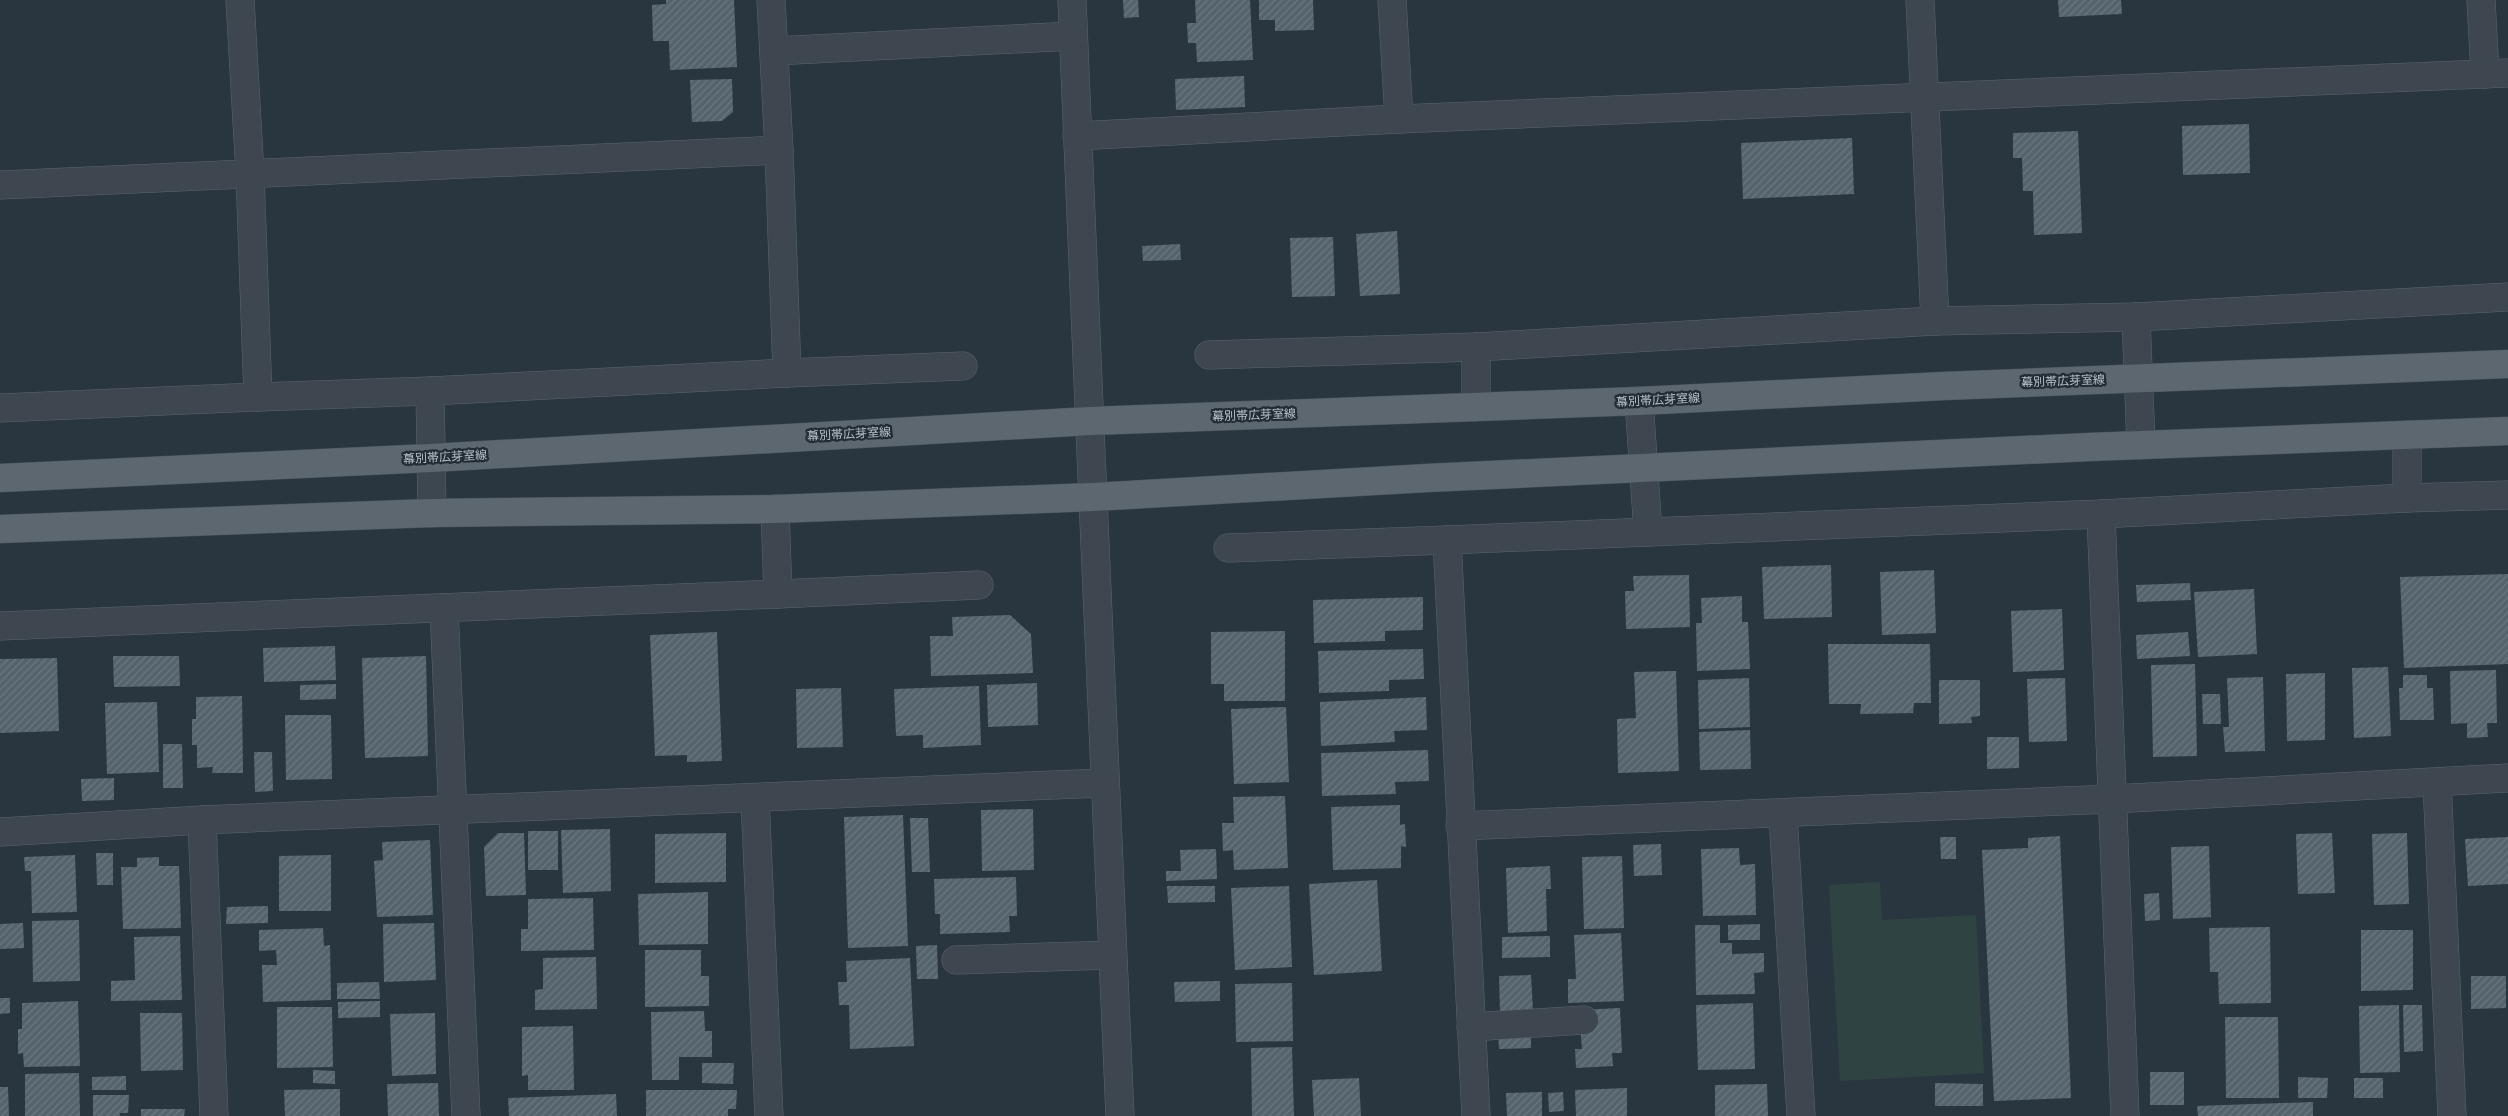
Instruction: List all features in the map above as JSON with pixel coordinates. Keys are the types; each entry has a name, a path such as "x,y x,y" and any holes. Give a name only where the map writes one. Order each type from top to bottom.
{"main road":[{"name":"幕別帯広芽室線","path":"0,478 431,458 1090,420 1639,401 2138,378 2508,364"},
{"path":"0,529 432,513 775,509 1093,497 1645,468 2141,445 2508,431"}],"street":[{"path":"240,0 250,174 258,398"},
{"path":"771,0 779,150 787,373"},
{"path":"1072,0 1103,783 1120,1116"},
{"path":"1392,0 1399,119"},
{"path":"1920,0 1923,98 1935,321"},
{"path":"1077,136 1399,119 2497,73 2481,0"},
{"path":"774,51 1073,36"},
{"path":"0,186 779,150"},
{"path":"1209,355 1476,347 1935,321 2136,317 2508,297"},
{"path":"2136,317 2141,445"},
{"path":"1476,347 1476,407"},
{"path":"0,408 430,391 963,366"},
{"path":"430,391 432,513"},
{"path":"1639,401 1648,532"},
{"path":"2407,435 2407,498"},
{"path":"1228,548 2101,514 2407,498 2508,495"},
{"path":"775,509 778,594"},
{"path":"2101,514 2125,1116"},
{"path":"1447,540 1476,1116"},
{"path":"0,626 979,585"},
{"path":"444,608 466,1116"},
{"path":"1460,826 2112,799 2508,778"},
{"path":"2437,782 2452,1116"},
{"path":"0,832 202,820 1103,783"},
{"path":"755,798 769,1116"},
{"path":"1783,814 1801,1116"},
{"path":"202,820 214,1116"},
{"path":"956,960 1112,955"},
{"path":"1471,1027 1584,1020"}],"green space":[{"path":"1880,882 1882,920 1976,915 1984,1073 1840,1081 1829,885"}],"building":[{"path":"666,0 734,0 737,67 670,70 669,41 653,41 652,5 666,4"},
{"path":"1123,0 1138,0 1139,17 1124,18"},
{"path":"1195,0 1250,0 1253,60 1197,62 1196,43 1188,43 1187,23 1196,23"},
{"path":"1259,0 1313,0 1314,30 1275,31 1275,20 1259,20"},
{"path":"2058,0 2121,0 2122,14 2059,17"},
{"path":"1244,76 1245,107 1176,110 1175,79"},
{"path":"732,79 733,112 722,121 692,122 690,80"},
{"path":"2249,124 2250,173 2183,175 2182,126"},
{"path":"2078,131 2082,233 2034,235 2033,191 2023,191 2022,158 2013,158 2013,133"},
{"path":"1852,138 1854,194 1743,199 1741,143"},
{"path":"1397,231 1400,294 1360,296 1356,234"},
{"path":"1333,237 1335,296 1292,297 1290,238"},
{"path":"1180,244 1181,260 1143,261 1142,246"},
{"path":"1831,565 1832,617 1764,619 1762,567"},
{"path":"1934,570 1936,633 1882,635 1880,572"},
{"path":"2508,574 2508,664 2404,668 2400,577"},
{"path":"1689,575 1690,627 1626,629 1625,591 1634,591 1633,576"},
{"path":"2190,583 2191,600 2137,602 2136,585"},
{"path":"2254,589 2257,654 2198,657 2194,592"},
{"path":"1742,596 1742,622 1748,622 1750,669 1697,671 1696,623 1702,623 1701,598"},
{"path":"1423,597 1423,630 1385,631 1385,641 1314,643 1313,600"},
{"path":"2062,609 2064,670 2013,672 2011,611"},
{"path":"1010,615 1031,634 1033,673 931,676 930,636 953,636 952,617"},
{"path":"1285,631 1285,701 1224,701 1224,684 1211,684 1211,632"},
{"path":"717,632 722,761 687,762 687,755 655,756 650,635"},
{"path":"2188,632 2190,656 2137,659 2136,635"},
{"path":"1828,644 1930,644 1931,703 1914,703 1913,713 1860,714 1861,704 1829,704"},
{"path":"335,646 336,680 264,682 263,648"},
{"path":"1423,649 1424,679 1389,680 1389,691 1319,693 1318,651"},
{"path":"113,656 179,656 180,686 114,687"},
{"path":"426,656 428,756 365,758 362,658"},
{"path":"57,658 59,731 0,733 0,659"},
{"path":"2195,664 2197,756 2153,757 2151,665"},
{"path":"2388,667 2391,736 2354,738 2352,668"},
{"path":"2496,670 2497,723 2487,723 2488,737 2467,738 2467,723 2451,724 2450,671"},
{"path":"1676,671 1679,771 1618,773 1617,719 1636,718 1634,672"},
{"path":"2325,673 2325,740 2287,741 2286,674"},
{"path":"2403,675 2427,675 2427,688 2433,688 2434,720 2400,720 2399,688 2403,688"},
{"path":"2263,677 2265,751 2225,752 2223,727 2229,727 2227,678"},
{"path":"1749,678 1750,727 1699,729 1698,680"},
{"path":"2065,678 2067,741 2029,742 2027,679"},
{"path":"1939,680 1980,680 1980,716 1971,717 1972,723 1939,724"},
{"path":"1037,683 1038,725 988,727 987,685"},
{"path":"336,684 336,699 300,700 300,685"},
{"path":"979,686 981,745 923,748 923,735 896,736 894,689"},
{"path":"841,688 843,747 797,748 796,689"},
{"path":"2202,694 2220,694 2221,724 2203,724"},
{"path":"242,696 243,773 212,773 213,767 197,768 197,745 192,745 192,719 196,719 196,697"},
{"path":"1426,697 1427,730 1394,731 1395,742 1321,746 1320,702"},
{"path":"157,702 159,772 107,774 105,703"},
{"path":"1286,707 1289,782 1234,784 1231,709"},
{"path":"285,715 331,715 332,779 286,780"},
{"path":"1750,730 1751,769 1700,770 1699,732"},
{"path":"1987,737 2019,737 2019,768 1987,769"},
{"path":"163,744 182,744 183,788 163,788"},
{"path":"1428,750 1429,781 1395,782 1396,794 1322,796 1321,753"},
{"path":"254,752 272,752 273,791 255,792"},
{"path":"114,778 114,800 82,801 81,779"},
{"path":"1285,796 1288,868 1234,870 1233,850 1223,851 1222,823 1234,823 1233,797"},
{"path":"1400,805 1400,825 1405,824 1406,847 1401,846 1401,868 1333,870 1331,807"},
{"path":"1033,809 1034,870 982,871 981,810"},
{"path":"903,815 908,946 848,948 844,817"},
{"path":"910,818 928,818 930,872 912,872"},
{"path":"610,829 611,891 563,893 561,830"},
{"path":"528,831 558,831 558,870 528,870"},
{"path":"498,833 524,833 526,895 486,896 484,847"},
{"path":"726,833 726,882 655,883 655,834"},
{"path":"2332,833 2335,893 2298,894 2296,834"},
{"path":"2407,833 2409,904 2374,905 2372,834"},
{"path":"2060,836 2071,1098 1994,1101 1982,850 2028,848 2028,838"},
{"path":"1940,837 1956,837 1956,859 1941,859"},
{"path":"2508,837 2508,884 2468,886 2465,839"},
{"path":"430,840 433,915 377,917 374,861 383,860 382,842"},
{"path":"1661,844 1662,875 1634,876 1633,845"},
{"path":"2209,846 2211,917 2173,919 2171,847"},
{"path":"1739,848 1740,865 1755,864 1756,915 1703,916 1701,849"},
{"path":"1216,849 1217,879 1166,881 1166,871 1181,871 1180,850"},
{"path":"96,853 113,853 113,885 97,885"},
{"path":"75,855 77,912 32,913 31,871 25,871 24,857"},
{"path":"331,855 331,911 279,911 279,856"},
{"path":"1622,856 1624,928 1584,929 1582,857"},
{"path":"159,857 159,866 179,866 181,928 123,929 121,867 137,867 137,858"},
{"path":"1550,866 1551,889 1546,889 1547,931 1508,933 1506,868"},
{"path":"1016,877 1017,916 1009,916 1010,932 940,934 940,914 935,914 934,879"},
{"path":"1377,880 1382,971 1314,975 1309,884"},
{"path":"1167,886 1215,886 1215,902 1168,903"},
{"path":"1289,886 1292,967 1235,970 1231,888"},
{"path":"708,892 708,944 639,945 638,894"},
{"path":"2159,893 2160,920 2145,921 2144,894"},
{"path":"593,898 594,950 521,951 521,929 528,929 528,899"},
{"path":"268,906 268,923 226,924 227,907"},
{"path":"79,920 80,981 33,982 32,921"},
{"path":"23,923 24,948 0,949 0,924"},
{"path":"434,923 436,980 384,982 383,924"},
{"path":"1760,924 1760,940 1728,940 1728,925"},
{"path":"1695,925 1720,925 1720,943 1732,943 1732,954 1764,953 1764,972 1754,973 1755,994 1696,995"},
{"path":"2270,927 2271,1003 2219,1004 2218,972 2210,972 2209,928"},
{"path":"323,928 324,946 330,945 331,1000 263,1002 262,965 277,965 276,950 259,951 259,930"},
{"path":"2361,930 2413,930 2413,990 2361,991"},
{"path":"1621,933 1624,1001 1568,1003 1568,979 1576,979 1574,935"},
{"path":"180,936 182,1000 111,1001 111,981 135,980 134,937"},
{"path":"1550,936 1550,957 1502,958 1502,937"},
{"path":"937,945 938,979 917,979 916,946"},
{"path":"645,950 701,950 701,976 709,976 709,1006 645,1007"},
{"path":"596,957 597,1009 535,1010 535,990 543,989 543,958"},
{"path":"910,958 914,1046 850,1049 849,1005 839,1005 838,982 847,982 846,961"},
{"path":"1531,975 1533,1010 1500,1012 1499,976"},
{"path":"2471,976 2506,976 2506,1008 2471,1009"},
{"path":"1220,981 1220,1001 1175,1002 1174,982"},
{"path":"379,982 380,999 337,999 337,983"},
{"path":"1292,983 1293,1041 1236,1042 1235,984"},
{"path":"0,998 10,998 10,1013 0,1014"},
{"path":"78,1001 80,1066 24,1067 23,1053 18,1054 18,1029 22,1029 22,1003"},
{"path":"380,1001 380,1017 338,1018 338,1002"},
{"path":"1753,1003 1755,1069 1698,1070 1696,1005"},
{"path":"2399,1005 2400,1072 2360,1073 2359,1006"},
{"path":"2403,1005 2422,1005 2423,1051 2404,1052"},
{"path":"277,1007 332,1007 333,1067 277,1068"},
{"path":"1620,1008 1622,1053 1612,1053 1613,1066 1576,1068 1575,1049 1582,1049 1579,1010"},
{"path":"704,1011 705,1031 712,1031 712,1057 679,1057 679,1080 652,1080 651,1012"},
{"path":"140,1013 182,1013 183,1070 141,1071"},
{"path":"435,1013 436,1074 392,1076 390,1014"},
{"path":"1531,1014 1531,1048 1499,1049 1497,1015"},
{"path":"2225,1017 2278,1017 2279,1098 2226,1098"},
{"path":"573,1026 574,1090 528,1090 528,1075 522,1076 522,1027"},
{"path":"1292,1047 1294,1116 1252,1116 1251,1048"},
{"path":"702,1063 734,1063 733,1084 702,1083"},
{"path":"313,1070 335,1071 335,1084 313,1083"},
{"path":"2150,1072 2184,1072 2184,1105 2150,1105"},
{"path":"79,1073 80,1116 25,1116 25,1074"},
{"path":"126,1076 126,1090 92,1090 92,1077"},
{"path":"2298,1077 2328,1078 2327,1098 2298,1098"},
{"path":"1359,1078 1361,1116 1314,1116 1312,1080"},
{"path":"2354,1078 2383,1078 2383,1098 2354,1098"},
{"path":"438,1083 439,1116 388,1116 387,1084"},
{"path":"1935,1083 1983,1084 1983,1106 1935,1106"},
{"path":"1767,1084 1768,1116 1715,1116 1715,1085"},
{"path":"0,1087 8,1087 9,1116 0,1116"},
{"path":"1627,1088 1627,1116 1576,1116 1575,1090"},
{"path":"340,1089 340,1116 285,1116 284,1090"},
{"path":"646,1090 737,1090 736,1109 728,1109 728,1116 646,1116"},
{"path":"1542,1092 1542,1116 1507,1116 1506,1093"},
{"path":"1563,1092 1564,1111 1549,1112 1548,1093"},
{"path":"616,1094 617,1116 509,1116 508,1098"},
{"path":"93,1095 129,1095 128,1113 120,1113 120,1116 93,1116"},
{"path":"2313,1102 2313,1116 2198,1116 2197,1106"},
{"path":"141,1109 185,1109 184,1116 141,1116"}]}
